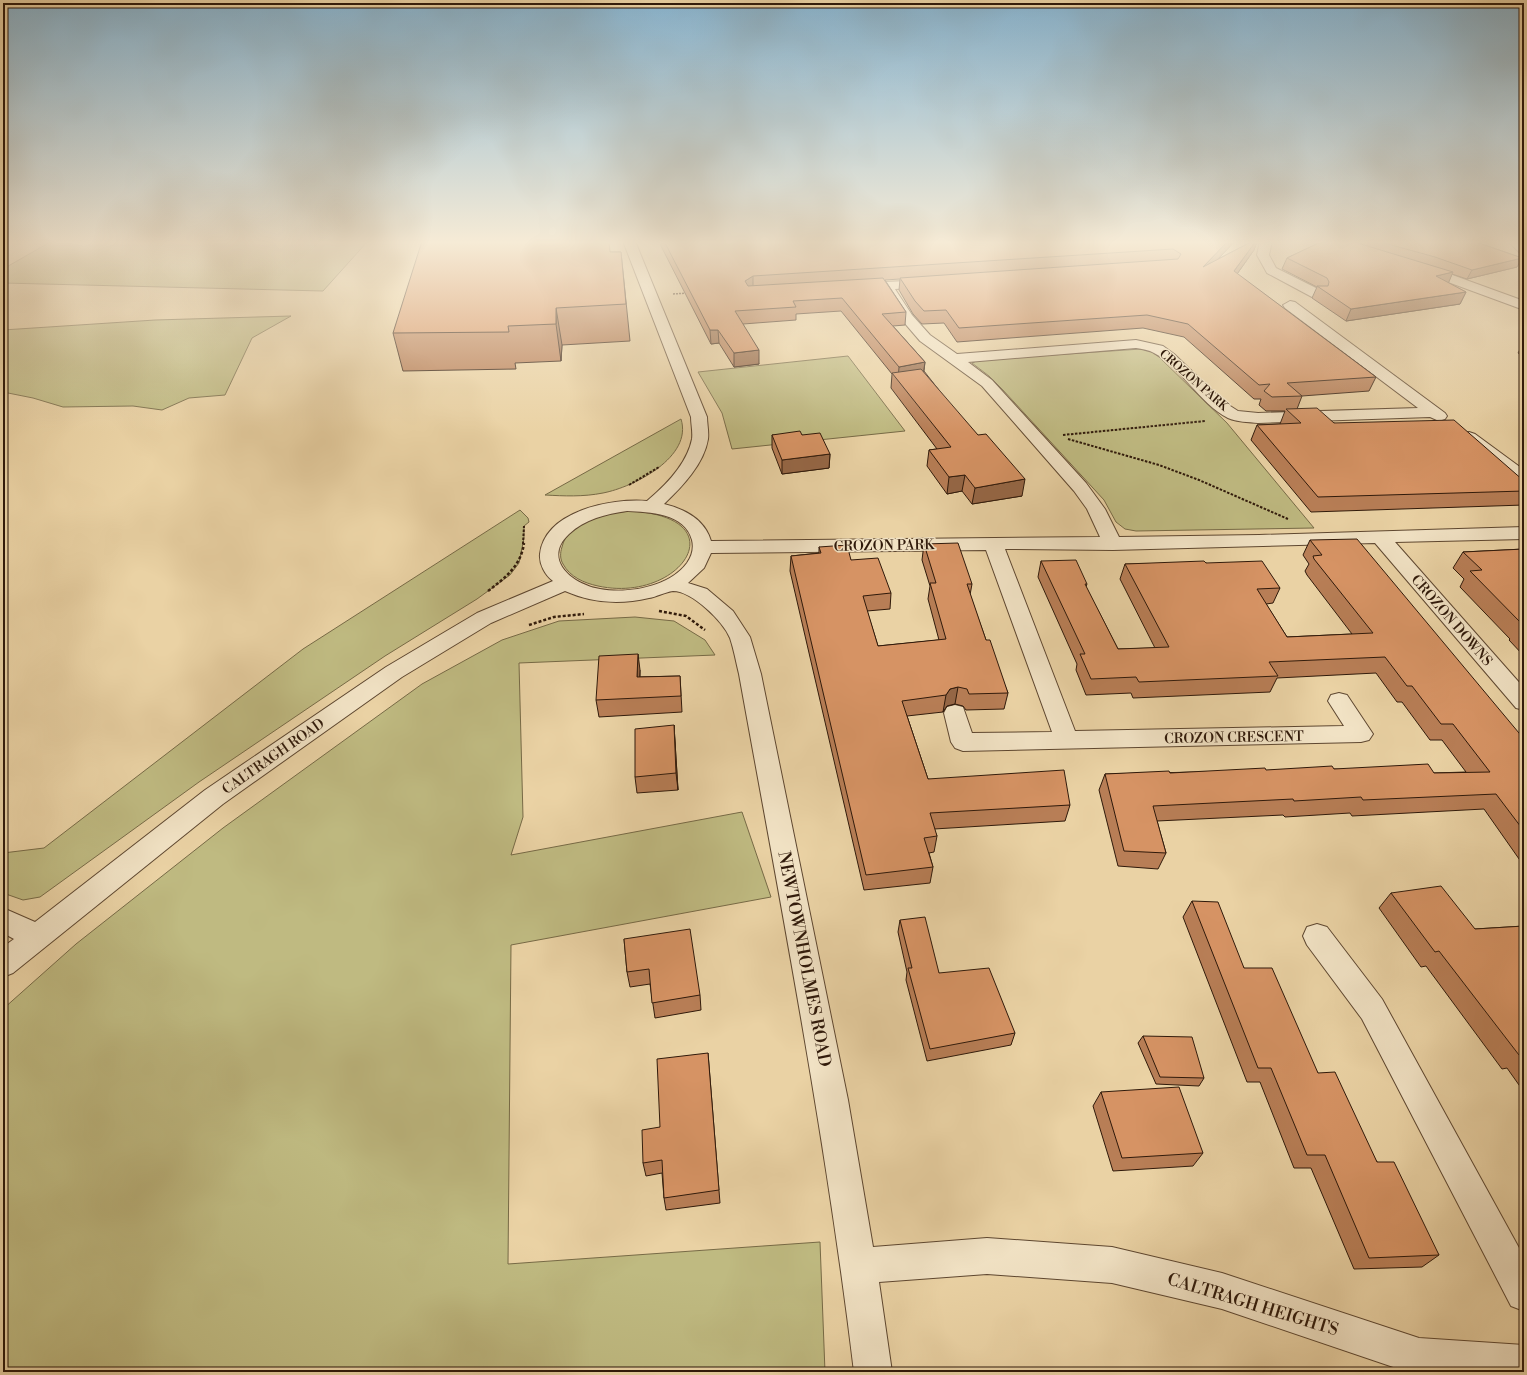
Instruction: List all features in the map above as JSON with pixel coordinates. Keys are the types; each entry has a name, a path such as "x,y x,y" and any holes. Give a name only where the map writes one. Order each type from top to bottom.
{"street":[{"path":"651,507 661,498 694,457 700,438 698,416 655,305"},
{"path":"900,305 925,338 987,383 1080,487 1096,509 1112,544"},
{"path":"1290,305 1383,372 1524,478"},
{"name":"CROZON PARK","path":"953,358 1136,344 1158,349 1170,357 1218,405 1234,415 1258,418 1435,412"},
{"path":"628,506 651,507 672,512 688,521 699,533 703,547 701,557 695,567 685,577 672,585 651,592 628,596 604,596 583,591 566,583 553,570 549,556 553,541 564,527 582,516 604,509 628,506"},
{"name":"CROZON PARK","path":"703,547 993,543 1112,544 1315,540 1524,533"},
{"name":"CROZON DOWNS","path":"1381,538 1524,702"},
{"path":"993,543 1067,740"},
{"name":"CALTRAGH ROAD","path":"3,964 36,936 214,797 394,672 484,618 566,583"},
{"name":"NEWTOWNHOLMES ROAD","path":"672,585 700,593 726,616 740,637 750,674 830,1092 859,1266 873,1372"},
{"name":"CROZON CRESCENT","path":"955,713 963,742 1361,734 1339,701"},
{"path":"3,920 36,936"},
{"path":"1317,936 1372,1009 1524,1293"},
{"name":"CALTRAGH HEIGHTS","path":"859,1266 987,1256 1112,1265 1222,1291 1419,1357 1524,1364"}],"path":[{"path":"1234,415 1228,419 1056,436 1160,465 1199,480 1301,524 1315,540"},
{"path":"627,486 664,464"},
{"path":"655,611 686,616 708,632"},
{"path":"524,626 554,617 589,614"},
{"path":"3,994 8,990"}],"shaded area":[{"path":"291,316 252,338 225,395 189,398 162,410 133,406 63,407 33,398 3,392 3,330 155,320"},
{"path":"1141,349 1151,351 1159,357 1227,423 1314,528 1136,531 1125,529 1116,522 1104,500 1003,390 989,376 972,363 979,360"},
{"path":"848,356 905,431 732,449 722,413 698,372"},
{"path":"681,419 682,433 678,446 670,458 644,477 616,490 603,493 581,496 545,495"},
{"path":"520,510 528,518 529,522 524,526 524,538 519,563 510,575 477,599 385,656 199,782 40,897 23,900 3,893 3,853 44,848 303,649"},
{"path":"630,511 664,517 683,528 690,542 686,558 673,572 653,583 627,588 593,585 573,576 566,569 561,558 562,547 572,530 580,524 600,516"},
{"path":"635,617 674,621 705,640 715,655 519,663 523,817 511,855 742,812 771,897 511,945 508,1264 820,1242 825,1372 3,1372 3,1009 76,944 223,828 422,684 502,640 559,621"}],"building":[{"path":"402,305 606,305 556,308 556,324 508,326 509,332 393,333"},
{"path":"697,305 795,305 796,307 735,311 759,350 734,353 718,330 710,330"},
{"path":"848,305 901,305 906,312 882,314 925,362 899,367"},
{"path":"919,305 1280,305 1376,377 1287,383 1302,396 1272,397 1264,391 1270,384 1259,385 1188,324 1147,315 959,328 946,310 924,311"},
{"path":"1345,305 1377,305 1351,309"},
{"path":"921,369 978,435 986,434 1025,479 975,488 965,475 949,477 929,450 951,447 892,373"},
{"path":"1317,408 1334,423 1454,420 1524,481 1524,491 1318,497 1257,425 1301,423 1286,409"},
{"path":"800,431 802,435 820,433 830,454 782,460 772,435"},
{"path":"1357,539 1524,739 1524,831 1496,794 1363,800 1361,797 1294,801 1293,799 1153,806 1166,853 1124,851 1105,774 1169,771 1170,773 1265,768 1266,770 1332,766 1334,769 1428,764 1434,773 1490,772 1453,724 1441,724 1412,686 1407,686 1385,657 1269,662 1278,676 1139,682 1136,677 1091,679 1080,654 1085,654 1041,561 1076,560 1087,584 1085,584 1118,649 1169,647 1125,564 1204,561 1206,563 1262,561 1280,588 1257,589 1287,637 1373,633 1314,559 1313,556 1322,555 1310,540"},
{"path":"958,543 972,584 967,584 986,640 990,640 1008,693 969,694 967,689 958,687 950,689 946,695 902,701 928,779 1064,770 1070,805 930,813 937,836 924,838 933,867 866,875 791,556 821,553 819,547 847,545 851,560 878,558 891,593 863,596 878,646 946,639 930,583 936,583 924,544"},
{"path":"1524,549 1524,628 1520,624 1522,624 1470,571 1482,570 1463,552"},
{"path":"638,654 637,677 680,676 681,696 596,700 599,656"},
{"path":"674,725 676,773 635,777 635,729"},
{"path":"1441,886 1475,929 1524,926 1524,1055 1519,1055 1439,951 1435,952 1391,893"},
{"path":"1192,901 1218,902 1244,968 1272,968 1318,1073 1335,1072 1377,1162 1394,1162 1439,1255 1369,1258 1325,1155 1307,1155 1271,1068 1258,1068"},
{"path":"925,917 939,973 989,968 1015,1033 930,1049 908,968 912,968 900,920"},
{"path":"690,929 700,995 652,1003 649,969 627,972 624,939"},
{"path":"1143,1036 1192,1037 1204,1078 1160,1077"},
{"path":"708,1053 719,1190 664,1198 662,1160 643,1163 642,1130 660,1127 657,1059"},
{"path":"1179,1087 1203,1153 1122,1158 1101,1092"}]}
